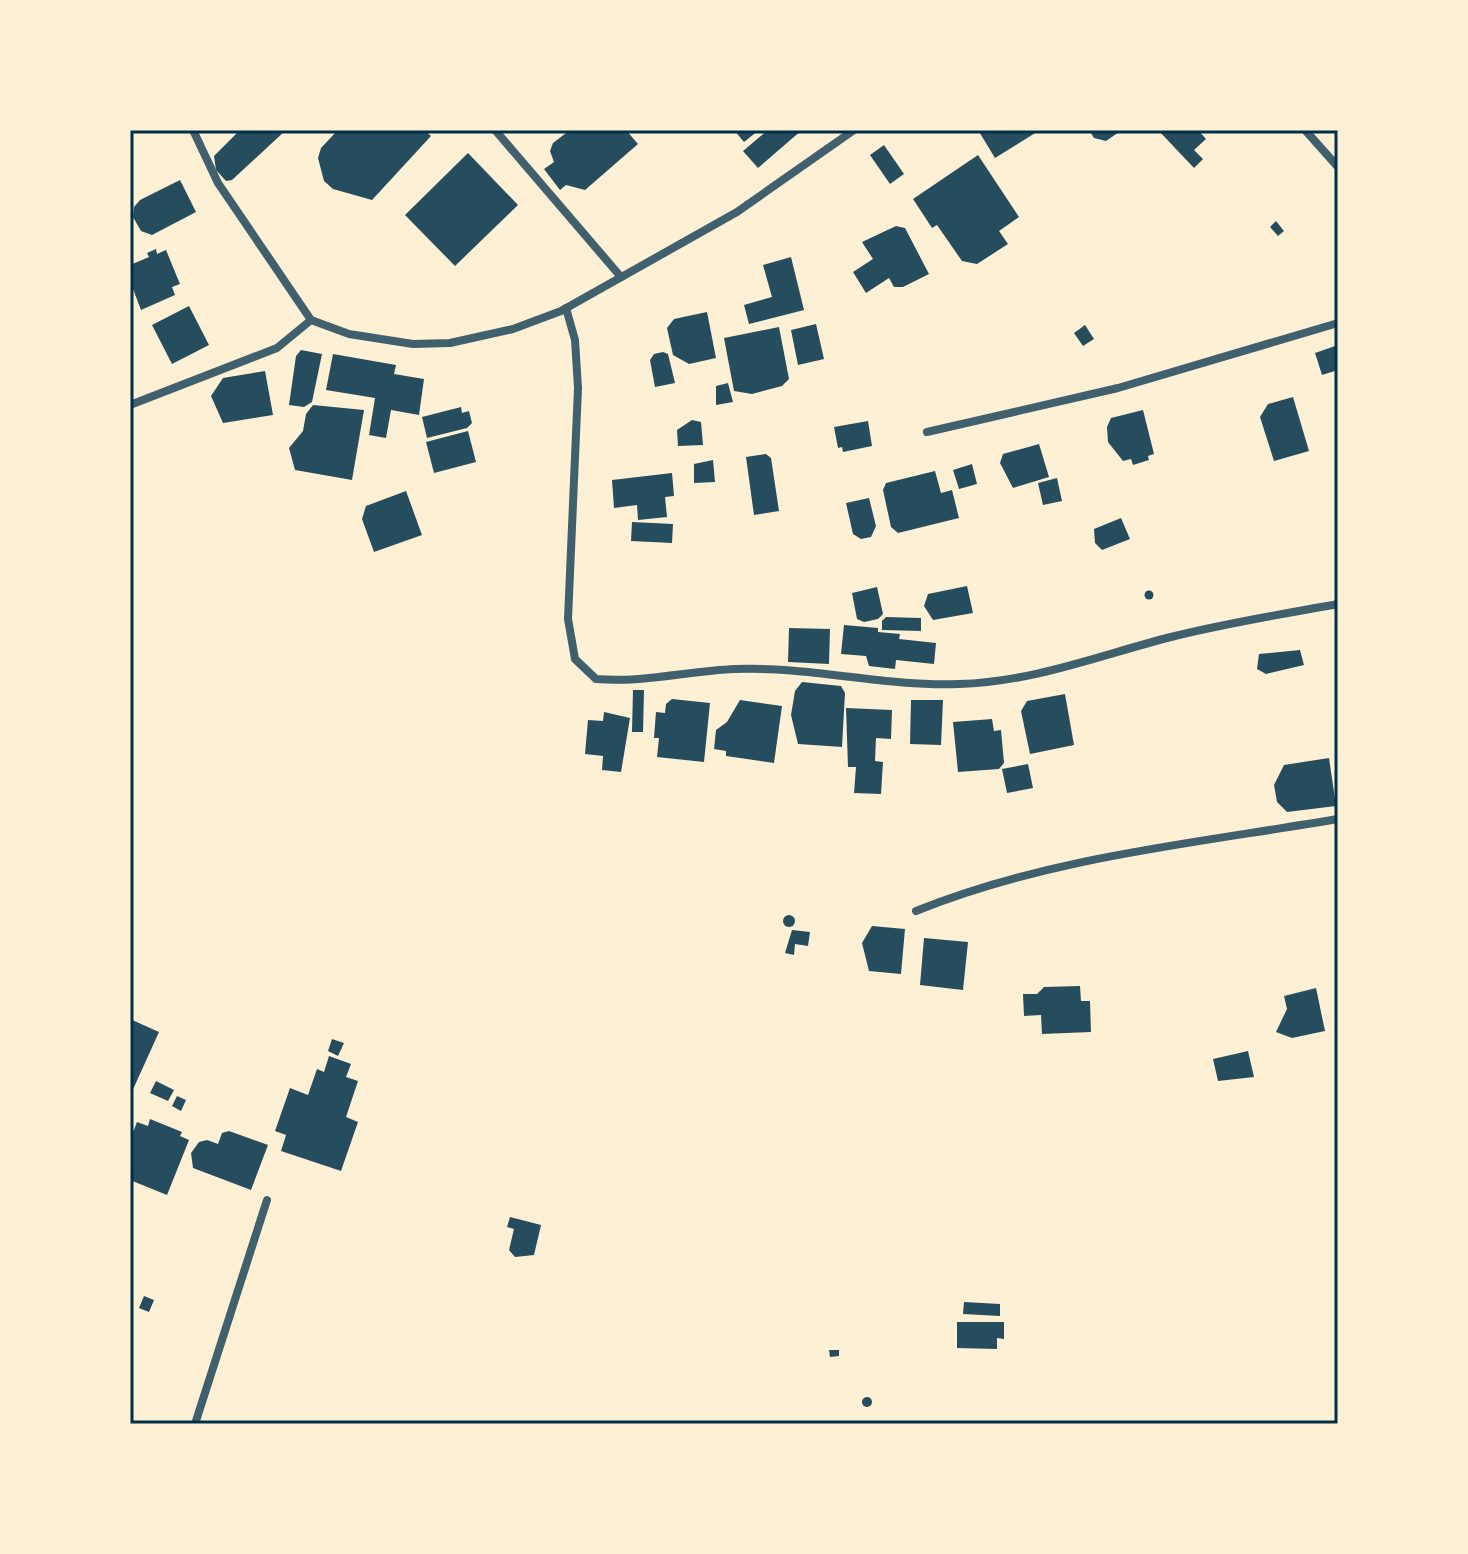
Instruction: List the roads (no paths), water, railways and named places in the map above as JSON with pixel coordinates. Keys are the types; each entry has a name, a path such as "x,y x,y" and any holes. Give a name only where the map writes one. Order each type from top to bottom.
{"street":[{"path":"193,130 218,183 311,320 349,334 386,341 450,343 513,329 566,308 737,212 854,130"},
{"path":"495,130 621,277"},
{"path":"1305,130 1338,167"},
{"path":"566,308 575,340 578,388 568,619 575,659 596,679 662,678 735,669 907,683 975,683 1061,669 1171,637 1338,604"},
{"path":"130,405 277,348 311,320"},
{"path":"927,432 1131,384 1338,323"},
{"path":"916,911 955,895 1056,870 1180,843 1338,819"},
{"path":"195,1424 267,1200"}]}
